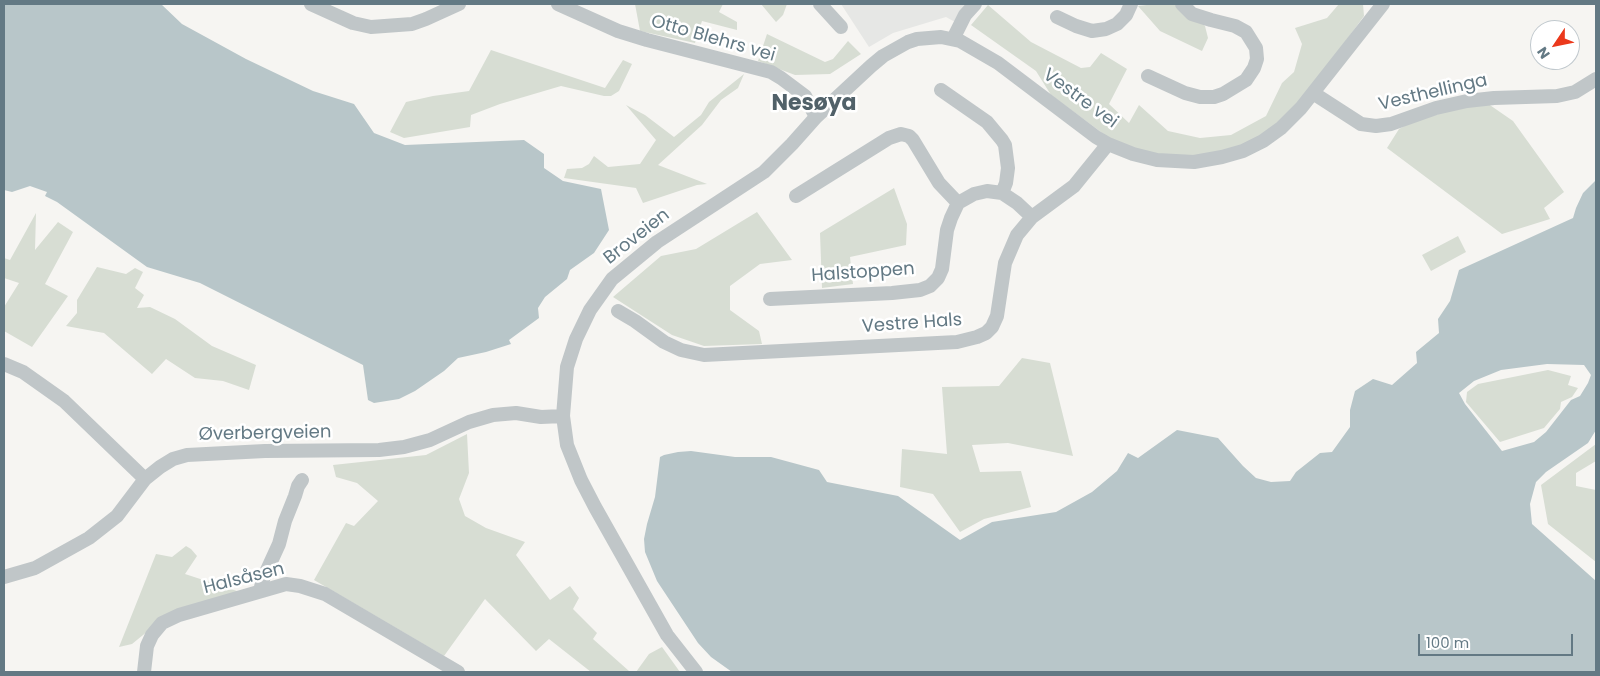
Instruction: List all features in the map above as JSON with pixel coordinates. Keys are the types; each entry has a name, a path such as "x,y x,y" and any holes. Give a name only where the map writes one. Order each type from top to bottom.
{"street":[{"path":"311,4 353,23 370,27 412,24 459,4"},
{"name":"Otto Blehrs vei","path":"558,4 618,31 771,72 805,96 816,117"},
{"path":"820,4 841,27"},
{"path":"953,38 965,15 975,4"},
{"path":"1058,17 1092,31 1106,29 1117,24 1126,15 1131,4"},
{"path":"1148,76 1184,93 1200,97 1214,96 1223,94 1246,80 1254,68 1257,58 1256,48 1246,32 1235,26 1192,14 1182,4"},
{"name":"Vestre vei","path":"816,117 871,66 902,44 917,39 934,37 953,38 975,48 998,63 1108,144 1133,154 1168,161 1194,162 1227,156 1252,147 1271,136 1292,118 1383,4"},
{"name":"Vesthellinga","path":"1313,93 1361,124 1376,126 1390,124 1436,108 1467,101 1557,96 1574,92 1596,79"},
{"path":"941,90 987,122 1005,145 1008,168 1006,183 1002,193"},
{"path":"805,96 818,98 829,105"},
{"name":"Broveien","path":"696,672 671,642 595,507 570,454 563,416 564,382 572,348 590,310 606,286 645,250 764,172 816,117"},
{"path":"796,196 889,138 901,134 909,136 913,140 939,183 958,203 968,196 981,191 995,191 1002,193 1017,203 1032,217"},
{"name":"Vestre Hals","path":"618,311 664,342 682,350 704,355 967,340 986,332 992,326 997,316 1005,263 1017,235 1032,217 1074,186 1108,144"},
{"name":"Halstoppen","path":"770,299 892,293 920,290 930,286 938,278 942,269 947,230 958,203"},
{"path":"4,364 23,372 64,401 145,479"},
{"name":"Øverbergveien","path":"4,578 35,568 88,538 117,516 145,479 173,459 187,455 265,451 379,450 404,447 430,440 469,422 493,415 516,413 541,417 563,416"},
{"path":"260,591 263,578 280,544 285,521 302,480"},
{"name":"Halsåsen","path":"144,672 147,646 152,635 162,623 179,615 286,584 300,586 325,594 458,672"}],"shaded area":[{"path":"4,4 161,4 182,24 246,59 313,91 354,104 374,133 405,145 524,140 544,154 544,168 563,181 601,189 609,230 594,253 570,270 567,279 545,297 538,308 539,318 509,340 511,344 458,358 444,371 415,391 399,399 374,403 368,400 363,365 200,283 147,267 57,202 45,196 47,192 30,186 12,192 4,190"},
{"path":"635,4 723,4 719,12 737,22 737,30 702,21 695,43 640,31"},
{"path":"761,4 787,4 783,15 776,22"},
{"path":"841,4 969,4 955,22 946,17 893,33 869,47"},
{"path":"1176,4 1198,18 1205,26 1208,38 1202,51 1160,31 1138,6"},
{"path":"1339,4 1363,4 1364,16 1310,90 1288,114 1252,143 1194,158 1163,156 1133,149 1109,138 1051,95 1036,71 971,25 988,5 1031,42 1081,68 1090,67 1101,53 1127,69 1109,104 1129,123 1139,105 1168,131 1200,138 1231,135 1266,116 1282,83 1294,72 1302,44 1295,28 1327,18"},
{"path":"767,34 825,62 833,59 848,41 861,54 830,74 795,75 758,61"},
{"path":"491,50 605,88 623,60 632,64 619,91 611,96 561,86 500,104 471,115 470,127 404,138 390,132 406,102 469,91"},
{"path":"744,74 738,88 721,100 702,125 658,165 707,184 697,185 643,203 636,188 564,178 567,169 582,168 589,164 594,156 608,167 640,164 656,140 626,105 645,115 674,137 701,115 709,102"},
{"path":"1484,101 1513,121 1564,192 1544,208 1550,219 1502,234 1387,148 1399,129 1414,121"},
{"path":"1596,180 1596,430 1588,443 1546,472 1536,482 1530,504 1532,524 1596,581 1596,672 732,672 711,657 698,643 657,581 645,552 644,539 655,497 660,457 678,452 691,451 735,457 771,457 819,470 827,482 898,496 960,540 992,522 1056,512 1092,492 1117,471 1128,453 1138,458 1177,430 1218,438 1256,478 1271,482 1290,481 1296,472 1320,453 1332,452 1350,427 1350,410 1355,391 1373,379 1392,385 1417,363 1416,352 1439,333 1438,319 1450,301 1459,270 1573,218 1583,193","holes":["1547,364 1584,365 1591,375 1588,383 1580,396 1571,400 1546,432 1534,442 1502,451 1465,404 1459,393 1474,381 1501,370"]},
{"path":"894,188 907,224 906,245 850,257 853,284 822,288 820,233"},
{"path":"757,212 792,260 760,264 730,286 730,310 759,331 762,344 704,346 672,335 613,297 661,256 696,249"},
{"path":"36,213 35,250 58,222 73,232 45,284 68,296 32,347 4,331 4,307 19,283 4,278 4,258 10,260"},
{"path":"1458,236 1466,252 1431,271 1422,255"},
{"path":"97,267 126,274 135,268 143,272 135,288 144,295 137,308 150,307 175,319 212,346 256,365 249,390 223,381 195,378 166,359 152,374 104,333 66,326 77,313 77,300"},
{"path":"1022,358 1050,363 1073,456 1008,443 972,445 980,472 1021,471 1031,507 984,519 960,532 933,494 900,487 902,449 947,454 942,387 999,386"},
{"path":"1548,370 1571,376 1568,385 1578,388 1572,397 1561,402 1560,409 1544,428 1500,442 1466,402 1467,392 1478,384"},
{"path":"467,434 469,473 459,499 465,516 486,528 525,542 516,555 550,600 570,586 579,598 573,609 597,633 593,639 628,672 591,672 549,639 536,651 485,599 444,656 314,580 346,523 354,526 378,501 357,483 336,477 333,465 426,455"},
{"path":"1596,444 1596,461 1576,473 1576,486 1596,490 1596,562 1548,524 1541,485"},
{"path":"186,546 197,556 185,574 240,592 159,622 132,644 119,647 156,554 172,557"},
{"path":"662,647 680,672 636,672 649,654"}],"district":[{"name":"Nesøya","path":"814,104"}]}
